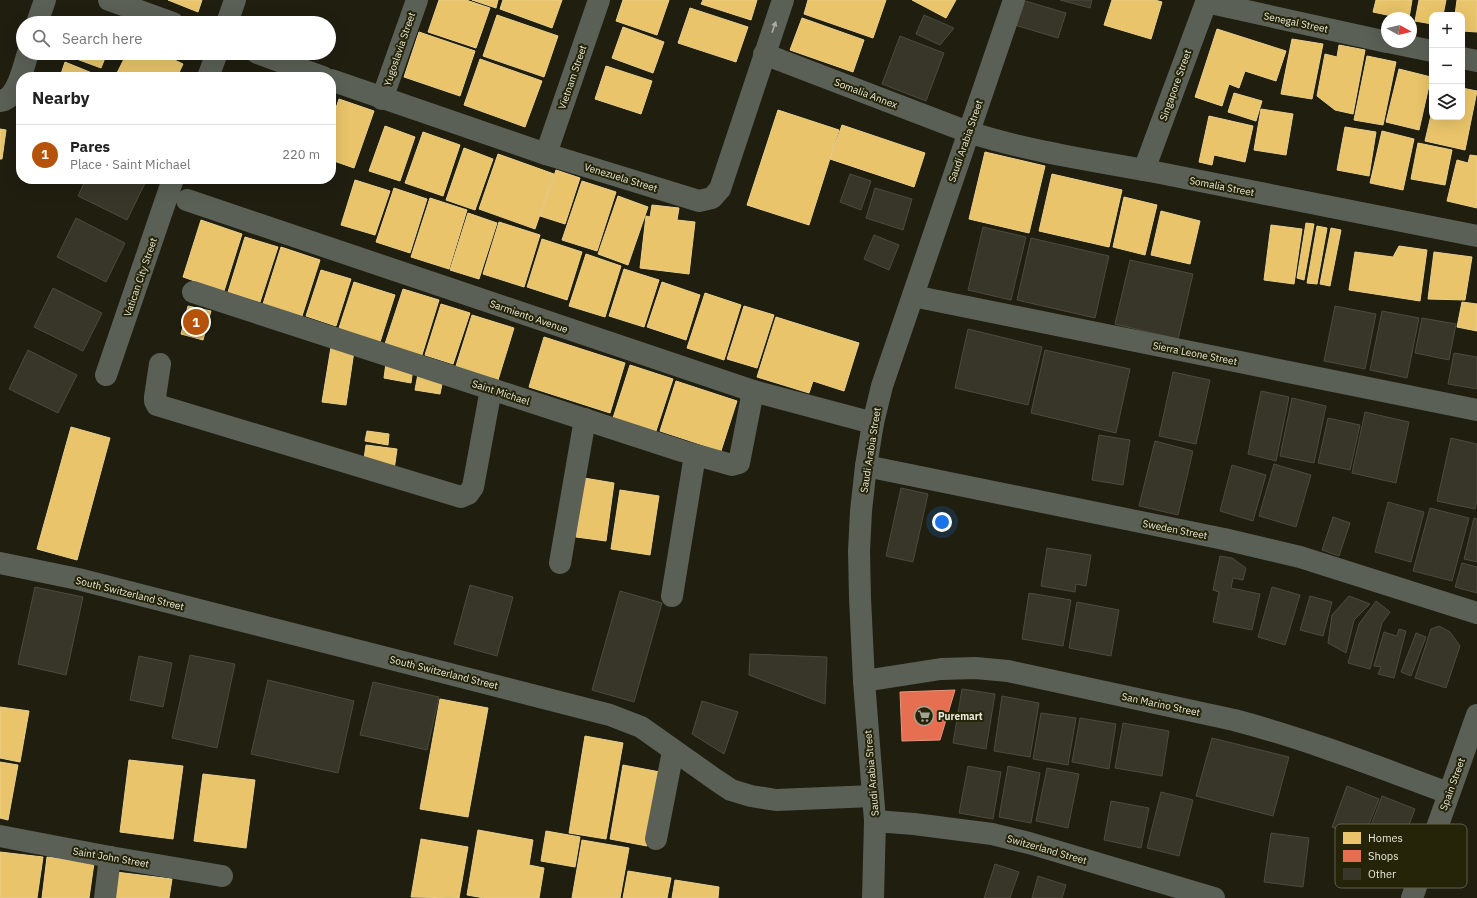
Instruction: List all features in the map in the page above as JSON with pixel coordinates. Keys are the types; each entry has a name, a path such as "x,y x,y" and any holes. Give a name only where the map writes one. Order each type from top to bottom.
{"street":[{"path":"39,16 45,0"},
{"path":"108,0 153,16"},
{"path":"229,16 235,0"},
{"name":"Yugoslavia Street","path":"382,99 417,0"},
{"name":"Vietnam Street","path":"546,154 599,0"},
{"name":"Venezuela Street","path":"336,82 382,99 546,154 700,201 712,198 720,188 783,0"},
{"name":"Saudi Arabia Street","path":"873,898 875,821 864,680 860,598 861,511 866,466 873,423 882,386 1014,0"},
{"name":"Senegal Street","path":"1206,1 1381,40"},
{"name":"Singapore Street","path":"1144,170 1206,1"},
{"name":"Senegal Street","path":"1414,48 1429,51"},
{"name":"Somalia Annex","path":"764,54 968,132"},
{"path":"1465,59 1477,61"},
{"path":"22,72 26,60"},
{"path":"210,72 214,60"},
{"path":"276,60 309,72"},
{"path":"0,101 4,101 15,92 16,89"},
{"name":"Somalia Street","path":"968,132 999,142 1038,151 1144,170 1477,236"},
{"name":"Vatican City Street","path":"106,375 171,184"},
{"name":"Sarmiento Avenue","path":"186,200 753,391 873,423"},
{"name":"Saint Michael","path":"193,292 695,455 732,465 739,463 753,391"},
{"name":"Sierra Leone Street","path":"913,296 1477,410"},
{"path":"160,364 155,397 155,402 157,405 461,497 468,494 473,487 491,389"},
{"path":"560,563 584,419"},
{"path":"672,596 695,455"},
{"name":"Sweden Street","path":"866,466 1224,539 1300,557 1477,613"},
{"name":"South Switzerland Street","path":"0,563 78,579 610,715 642,727 731,790 751,796 776,800 873,796"},
{"name":"San Marino Street","path":"864,680 941,669 975,668 1008,671 1266,728 1448,793"},
{"name":"Spain Street","path":"1437,824 1477,715"},
{"path":"656,839 674,751"},
{"name":"Switzerland Street","path":"875,821 914,824 992,834 1029,843 1214,898"},
{"name":"Saint John Street","path":"0,836 222,876"},
{"path":"105,898 110,857"},
{"name":"Spain Street","path":"1412,898 1415,888"}],"building: Homes":[{"path":"168,0 202,0 198,12"},
{"path":"439,0 466,0 490,8 476,48 428,32"},
{"path":"472,0 498,0 496,8"},
{"path":"503,0 562,0 552,28 500,9"},
{"path":"623,0 669,0 657,35 616,21"},
{"path":"703,0 757,0 751,20 701,4"},
{"path":"808,0 886,0 873,38 804,14"},
{"path":"912,0 956,0 946,18"},
{"path":"1112,0 1155,0 1162,2 1151,39 1104,25"},
{"path":"1376,0 1412,0 1410,12 1381,12 1381,14 1373,12"},
{"path":"1419,0 1446,0 1444,12 1429,12 1429,23 1417,21"},
{"path":"1457,0 1477,0 1477,32 1465,31 1465,12 1455,12"},
{"path":"690,8 748,27 736,62 678,43"},
{"path":"497,15 558,36 544,77 483,56"},
{"path":"802,18 864,40 853,72 790,50"},
{"path":"623,27 664,42 653,73 612,58"},
{"path":"1217,29 1286,51 1276,81 1245,71 1239,88 1229,84 1222,106 1195,97"},
{"path":"419,32 475,51 460,96 404,77"},
{"path":"1292,39 1323,44 1312,99 1281,94"},
{"path":"1339,45 1365,50 1353,114 1335,110 1317,96 1325,54 1337,57"},
{"path":"1367,56 1396,62 1383,125 1354,120"},
{"path":"480,59 542,81 525,127 464,105"},
{"path":"79,60 104,60 101,68"},
{"path":"124,60 175,60 183,64 179,72 118,72"},
{"path":"65,62 90,72 62,72"},
{"path":"606,66 652,81 641,114 595,99"},
{"path":"1399,69 1429,76 1429,86 1419,130 1386,122"},
{"path":"1465,89 1477,91 1465,150 1425,141 1430,120 1465,120"},
{"path":"1234,93 1262,101 1256,121 1228,112"},
{"path":"339,99 374,111 354,168 336,162 336,108"},
{"path":"1261,109 1293,114 1286,155 1254,150"},
{"path":"778,110 839,130 809,225 747,205"},
{"path":"1209,116 1253,126 1245,162 1214,155 1212,165 1199,162"},
{"path":"842,125 925,153 914,187 830,159"},
{"path":"385,126 415,137 400,181 369,171"},
{"path":"1345,127 1376,132 1369,176 1337,170"},
{"path":"0,129 6,130 2,159 0,159"},
{"path":"1382,131 1414,139 1403,190 1370,183"},
{"path":"423,132 460,145 443,196 405,183"},
{"path":"1418,143 1452,150 1445,185 1411,179"},
{"path":"464,148 493,159 475,210 446,200"},
{"path":"985,152 1045,166 1029,233 969,219"},
{"path":"498,154 554,174 535,229 479,209"},
{"path":"1470,155 1477,156 1477,208 1447,201 1457,160 1468,163"},
{"path":"556,170 580,178 565,224 540,216"},
{"path":"1052,174 1122,190 1109,247 1039,231"},
{"path":"355,180 390,191 375,235 341,225"},
{"path":"582,181 616,192 597,251 562,240"},
{"path":"394,188 427,199 410,253 376,242"},
{"path":"618,196 648,207 628,265 598,254"},
{"path":"1124,197 1157,205 1145,255 1113,247"},
{"path":"430,198 467,210 449,269 411,257"},
{"path":"652,205 679,208 677,220 695,222 689,274 640,268 646,216 650,217"},
{"path":"1161,211 1200,221 1190,264 1151,255"},
{"path":"468,213 497,223 479,279 450,270"},
{"path":"201,220 242,234 224,291 183,277"},
{"path":"499,222 540,235 524,287 483,274"},
{"path":"1306,223 1314,224 1304,280 1297,278"},
{"path":"1271,225 1302,229 1294,284 1264,280"},
{"path":"1317,226 1327,228 1317,284 1307,283"},
{"path":"1331,228 1341,230 1330,286 1320,284"},
{"path":"245,237 278,247 260,302 228,292"},
{"path":"542,239 582,252 567,300 527,287"},
{"path":"1399,246 1427,250 1420,301 1349,290 1355,252 1393,257"},
{"path":"281,247 320,260 302,316 263,304"},
{"path":"1434,252 1472,257 1465,300 1428,299"},
{"path":"586,254 621,266 605,317 569,306"},
{"path":"624,269 659,280 644,327 609,316"},
{"path":"321,270 351,279 336,326 306,316"},
{"path":"354,282 395,295 380,342 339,328"},
{"path":"662,282 700,295 686,340 647,327"},
{"path":"403,289 439,300 421,358 384,347"},
{"path":"705,293 741,305 724,360 687,348"},
{"path":"1462,302 1477,304 1477,331 1457,327"},
{"path":"441,304 470,313 453,364 425,355"},
{"path":"188,306 211,311 203,340 181,334"},
{"path":"744,306 774,315 757,368 727,359"},
{"path":"472,315 514,328 498,380 456,366"},
{"path":"776,317 859,343 844,391 813,381 809,393 757,377"},
{"path":"544,337 625,363 610,413 529,387"},
{"path":"331,347 354,351 346,405 322,402"},
{"path":"386,363 413,368 411,383 384,378"},
{"path":"630,365 673,379 656,431 613,418"},
{"path":"418,374 443,379 440,394 415,390"},
{"path":"676,381 737,401 721,451 660,431"},
{"path":"71,427 110,438 77,560 37,549"},
{"path":"367,431 389,434 388,445 365,441"},
{"path":"366,445 397,449 394,470 363,466"},
{"path":"584,478 614,483 606,541 576,537"},
{"path":"620,490 659,496 650,555 611,549"},
{"path":"440,699 488,708 468,817 420,809"},
{"path":"0,707 29,711 20,762 0,758"},
{"path":"585,736 623,743 606,839 569,833"},
{"path":"129,760 183,766 173,839 120,832"},
{"path":"0,762 18,765 8,820 0,818"},
{"path":"623,765 660,772 647,846 610,839"},
{"path":"203,774 255,780 246,848 194,841"},
{"path":"478,830 533,840 529,865 544,868 539,898 484,898 467,895"},
{"path":"546,831 580,837 575,867 541,861"},
{"path":"421,839 468,847 459,898 411,897"},
{"path":"582,840 629,848 620,898 572,898"},
{"path":"0,852 43,857 37,898 0,898"},
{"path":"47,857 94,863 89,898 42,898"},
{"path":"628,871 671,878 667,898 623,898"},
{"path":"116,872 172,879 169,898 112,898"},
{"path":"675,880 719,887 718,898 672,898"}],"building: Shops":[{"name":"Puremart","path":"955,690 940,740 902,741 900,692"}],"building: Other":[{"path":"1022,0 1066,13 1058,38 1008,23"},
{"path":"1060,0 1092,0 1090,8"},
{"path":"924,15 954,28 940,45 916,34"},
{"path":"900,36 944,53 926,101 882,84"},
{"path":"850,174 871,181 861,210 840,202"},
{"path":"84,184 145,184 127,220 78,196"},
{"path":"875,188 912,199 903,230 866,218"},
{"path":"76,218 125,243 106,282 57,257"},
{"path":"983,227 1026,237 1011,300 968,290"},
{"path":"874,235 899,245 889,270 864,259"},
{"path":"1031,238 1109,256 1095,318 1017,300"},
{"path":"1130,260 1193,274 1178,339 1115,324"},
{"path":"53,288 102,313 83,351 34,327"},
{"path":"1335,306 1376,314 1365,369 1324,361"},
{"path":"1382,311 1419,318 1407,378 1370,370"},
{"path":"1422,318 1456,324 1449,360 1415,353"},
{"path":"968,329 1042,347 1028,405 955,388"},
{"path":"28,350 77,375 58,413 9,389"},
{"path":"1045,350 1130,369 1116,433 1031,413"},
{"path":"1454,353 1477,357 1477,389 1448,384"},
{"path":"1173,372 1210,380 1196,444 1159,436"},
{"path":"1261,391 1289,397 1276,461 1248,454"},
{"path":"1292,398 1326,406 1314,463 1280,456"},
{"path":"1365,412 1409,422 1396,483 1352,473"},
{"path":"1328,418 1360,425 1350,470 1318,463"},
{"path":"1099,435 1130,440 1123,485 1092,480"},
{"path":"1451,438 1477,444 1477,501 1475,509 1437,501"},
{"path":"1155,441 1193,451 1178,515 1139,506"},
{"path":"1274,464 1311,475 1296,527 1259,516"},
{"path":"1232,465 1266,475 1253,521 1220,511"},
{"path":"901,488 928,494 913,562 886,556"},
{"path":"1388,502 1424,512 1411,562 1375,552"},
{"path":"1430,508 1469,518 1452,581 1413,571"},
{"path":"1333,517 1350,523 1339,556 1322,550"},
{"path":"1474,518 1477,519 1477,562 1464,559"},
{"path":"1047,548 1091,555 1086,586 1076,584 1075,592 1041,586"},
{"path":"1220,556 1232,558 1246,568 1243,580 1233,578 1231,588 1260,594 1252,630 1213,622 1219,592 1213,590"},
{"path":"1462,563 1477,567 1477,593 1455,587"},
{"path":"470,585 513,597 497,656 454,644"},
{"path":"35,587 83,597 66,675 18,664"},
{"path":"1272,587 1300,595 1285,645 1258,637"},
{"path":"620,591 662,603 634,702 592,690"},
{"path":"1029,593 1071,600 1063,646 1022,639"},
{"path":"1310,596 1332,602 1323,636 1300,630"},
{"path":"1349,596 1370,604 1354,620 1346,653 1328,643 1332,615"},
{"path":"1376,601 1390,612 1382,623 1370,669 1348,663 1359,624"},
{"path":"1077,602 1119,610 1111,656 1069,648"},
{"path":"1439,626 1450,632 1460,646 1446,688 1415,678 1431,629"},
{"path":"1399,629 1406,631 1394,678 1378,674 1381,667 1374,666 1384,632 1397,636"},
{"path":"1416,633 1426,637 1411,676 1401,672"},
{"path":"750,654 827,657 825,704 749,675"},
{"path":"190,655 235,664 217,748 172,738"},
{"path":"139,656 172,663 163,707 130,700"},
{"path":"268,680 354,701 338,773 251,754"},
{"path":"373,682 439,697 427,750 360,735"},
{"path":"962,689 995,694 986,749 953,743"},
{"path":"1002,696 1039,703 1030,757 994,751"},
{"path":"702,701 738,712 724,754 692,734"},
{"path":"1041,713 1076,718 1068,765 1033,759"},
{"path":"1080,718 1116,724 1109,769 1072,762"},
{"path":"1123,723 1169,731 1162,776 1115,768"},
{"path":"1212,738 1289,757 1273,816 1196,796"},
{"path":"968,766 1001,772 993,819 959,813"},
{"path":"1008,766 1040,773 1031,823 999,817"},
{"path":"1047,768 1079,774 1068,828 1036,821"},
{"path":"1347,786 1379,799 1369,824 1335,824 1335,828 1332,827"},
{"path":"1161,792 1193,800 1179,856 1147,848"},
{"path":"1382,796 1415,809 1409,824 1372,824"},
{"path":"1111,801 1149,808 1141,848 1104,840"},
{"path":"1271,833 1309,838 1303,887 1264,882"},
{"path":"995,864 1019,872 1010,898 984,898"},
{"path":"1038,876 1066,885 1062,898 1032,898"}],"place":[{"name":"Pares","path":"196,322"},
{"name":"Puremart","path":"924,716"}]}
